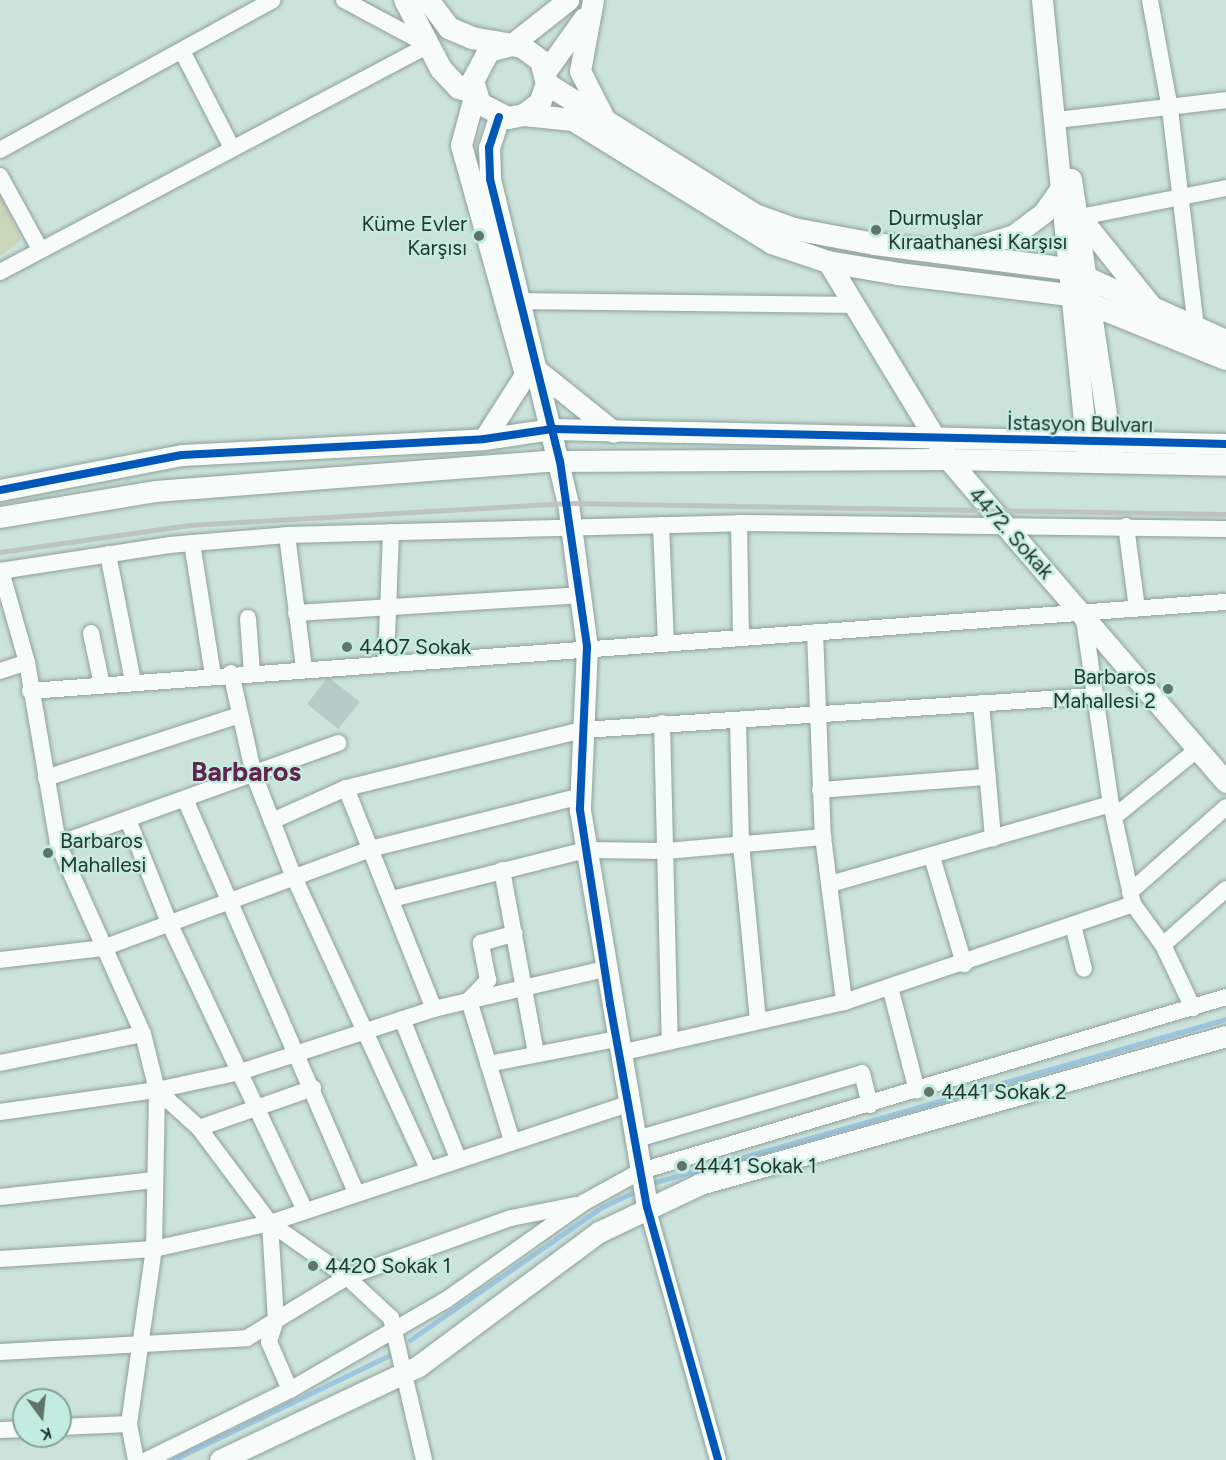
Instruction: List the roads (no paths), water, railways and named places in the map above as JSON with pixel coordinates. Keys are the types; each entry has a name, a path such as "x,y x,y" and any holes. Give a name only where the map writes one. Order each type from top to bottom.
{"main road":[{"path":"405,0 428,45 459,88 475,93 499,117 524,116 573,120 772,243 828,261 1079,299 1226,359"},
{"path":"428,0 449,28 533,52 546,78 755,215 794,229 1077,273 1226,341"},
{"path":"475,93 480,59 511,45"},
{"path":"524,116 540,103 546,78"}],"street":[{"path":"0,150 273,0"},
{"path":"344,0 428,45"},
{"path":"511,45 547,6 568,0"},
{"path":"1042,0 1057,120 1080,217 1077,273"},
{"path":"1150,0 1170,109 1196,328"},
{"path":"546,78 590,6"},
{"path":"590,6 580,71 604,118"},
{"path":"0,272 231,146 428,45"},
{"path":"182,51 231,146"},
{"path":"475,93 462,145 532,373 569,527 587,647 581,796 586,850 647,1207 718,1460"},
{"path":"1057,120 1170,109 1226,100"},
{"path":"484,439 532,373 522,301 490,179 489,147 499,117"},
{"path":"1057,120 1054,144 1077,273 1092,406 1082,443 1088,456 1102,463 1109,459 1112,441 1092,406"},
{"path":"0,176 40,249"},
{"path":"951,255 1014,235 1044,212 1061,188"},
{"path":"1080,217 1226,188"},
{"path":"1080,217 1153,308"},
{"name":"4472. Sokak","path":"828,261 851,305 948,459 1003,525 1083,612 1226,782"},
{"path":"522,301 851,305"},
{"path":"532,373 614,432"},
{"path":"1036,443 1074,428 1092,406"},
{"path":"1092,406 1111,422 1150,443"},
{"name":"İstasyon Bulvarı","path":"0,490 182,455 484,439 546,429 933,436 1036,443 1112,441 1226,444"},
{"name":"İstasyon Bulvarı","path":"0,518 190,487 554,461 948,459 1226,465"},
{"path":"739,524 741,637"},
{"path":"136,1460 129,1424 154,1249 157,1090 143,1034 58,844 30,691 27,662 0,571 192,543 287,535 739,524 1126,526 1226,529"},
{"path":"661,525 666,642"},
{"path":"1126,526 1137,608"},
{"path":"386,663 391,532"},
{"path":"287,535 304,668"},
{"path":"192,543 213,676"},
{"path":"108,554 133,682"},
{"path":"296,613 388,604 579,595"},
{"path":"30,691 231,673 252,674 304,668 587,647 1226,602"},
{"path":"1083,612 1112,810 1132,898 1163,945 1193,1008"},
{"path":"248,618 252,674"},
{"path":"815,632 816,716 823,837 844,1002"},
{"path":"91,633 102,685"},
{"path":"0,671 27,662"},
{"path":"231,673 237,716 254,774 293,875 428,1168"},
{"path":"272,821 346,788 583,730 662,723 738,722 1094,696"},
{"path":"981,703 993,838"},
{"path":"46,778 237,716"},
{"path":"738,722 741,844 758,1020"},
{"path":"662,723 670,1041"},
{"path":"58,844 338,743"},
{"path":"830,884 993,838 1112,810 1198,749"},
{"path":"820,790 987,777"},
{"path":"346,788 374,848 434,1009"},
{"path":"0,960 103,948 170,925 293,875 374,848 581,796"},
{"path":"185,800 313,1088 356,1193"},
{"path":"488,1064 536,1054 670,1041 844,1002 964,963 1073,925 1132,898 1226,807"},
{"path":"128,820 170,925 305,1211"},
{"path":"392,899 586,850 666,851 823,837"},
{"path":"932,857 964,963"},
{"path":"502,870 536,1054"},
{"path":"1163,945 1226,889"},
{"path":"1073,925 1084,969"},
{"path":"469,1000 488,980 481,943 515,933"},
{"path":"0,1112 157,1090 240,1072 434,1009 525,985 605,969"},
{"path":"890,987 917,1091"},
{"path":"147,1460 290,1390 446,1300 583,1203 641,1171 870,1105 1226,997"},
{"path":"469,1000 512,1141"},
{"path":"402,1019 458,1158"},
{"path":"0,1063 143,1034"},
{"path":"220,1460 406,1373 599,1232 647,1207 777,1160 1226,1036"},
{"path":"637,1139 862,1073 870,1105"},
{"path":"199,1128 255,1105 313,1088"},
{"path":"157,1090 199,1128 270,1223 347,1277 391,1318 406,1373 424,1460"},
{"path":"0,1259 154,1249 270,1223 458,1158 630,1103"},
{"path":"0,1197 154,1180"},
{"path":"0,1352 141,1347 247,1338 347,1277 511,1218 583,1203"},
{"path":"270,1223 276,1320 270,1342 290,1390"},
{"path":"72,1426 129,1424"}],"waterway":[{"path":"656,1182 1226,1019"},
{"path":"410,1340 602,1207 632,1193"},
{"path":"173,1460 390,1355"}],"railway":[{"path":"0,552 189,525 568,503 1226,514"}],"place":[{"name":"Durmuşlar Kıraathanesi Karşısı","path":"876,230"},
{"name":"Küme Evler Karşısı","path":"479,236"},
{"name":"4407 Sokak","path":"347,647"},
{"name":"Barbaros Mahallesi 2","path":"1168,689"},
{"name":"Barbaros Mahallesi","path":"48,853"},
{"name":"4441 Sokak 2","path":"929,1092"},
{"name":"4441 Sokak 1","path":"682,1166"},
{"name":"4420 Sokak 1","path":"313,1266"}],"district":[{"name":"Barbaros","path":"246,772"}]}
